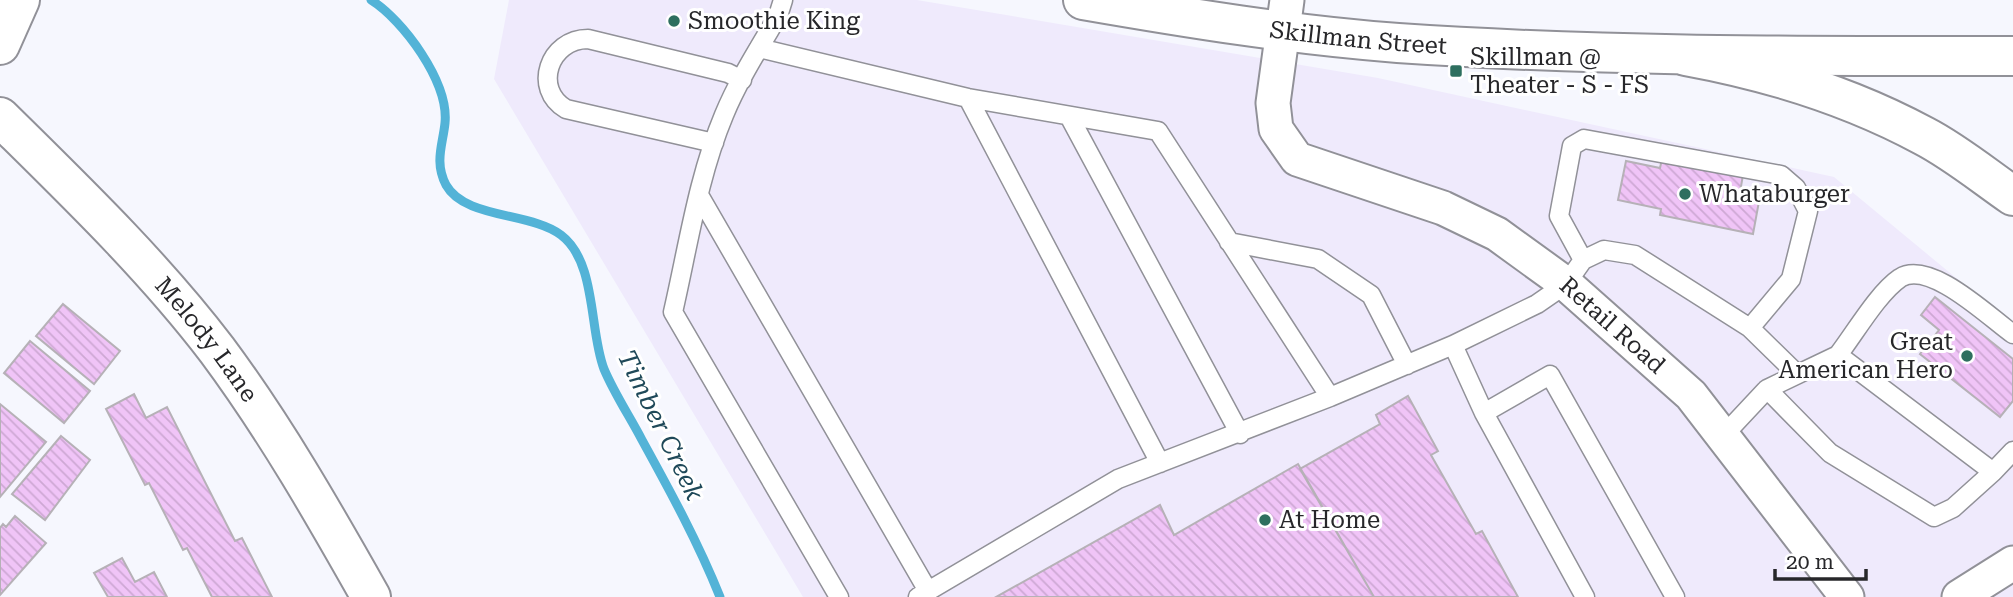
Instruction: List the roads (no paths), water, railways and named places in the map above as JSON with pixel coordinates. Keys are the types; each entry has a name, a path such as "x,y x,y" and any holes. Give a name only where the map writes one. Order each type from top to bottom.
{"main road":[{"path":"0,45 20,0"},
{"name":"Skillman Street","path":"1083,0 1284,15 1398,43 1686,56 2013,56"},
{"path":"1686,56 1741,66 1868,108 1927,137 2013,196"},
{"name":"Melody Lane","path":"0,117 137,257 216,349 273,430 371,597"}],"street":[{"name":"Retail Road","path":"1284,15 1273,103 1276,129 1297,159 1443,208 1575,272 1691,395 1847,597"},
{"path":"1959,597 2013,563"}],"lane":[{"path":"783,0 742,80 714,143 699,195 673,312 839,597"},
{"path":"714,143 566,109 556,103 547,84 558,50 577,39 715,70 742,80"},
{"path":"759,48 968,98 1158,131 1329,397"},
{"path":"968,98 1160,463"},
{"path":"1069,116 1240,434"},
{"path":"1575,272 1559,216 1572,146 1577,141 1584,139 1781,175 1796,188 1808,211 1791,279 1750,328"},
{"path":"699,195 923,594 1118,479 1240,434 1406,365 1537,304 1604,250 1635,255 1750,328 1796,373"},
{"path":"1229,242 1318,259 1371,295 1406,365"},
{"path":"1723,436 1768,388 1838,355 1890,288 1903,276 1917,274 1940,281 2013,334"},
{"path":"1453,345 1484,414 1585,597"},
{"path":"1838,355 1993,472"},
{"path":"1484,414 1550,374 1675,597"},
{"path":"1768,388 1830,453 1934,517 1953,509 2013,451"}],"waterway":[{"name":"Timber Creek","path":"371,0 384,9 410,37 440,89 445,123 440,169 446,185 455,196 468,204 548,228 561,235 573,247 586,279 604,369 683,517 720,597"}],"place":[{"name":"Smoothie King","path":"674,21"},
{"name":"Skillman @ Theater - S - FS","path":"1456,71"},
{"name":"Whataburger","path":"1685,194"},
{"name":"Great American Hero","path":"1967,356"},
{"name":"At Home","path":"1265,520"}]}
